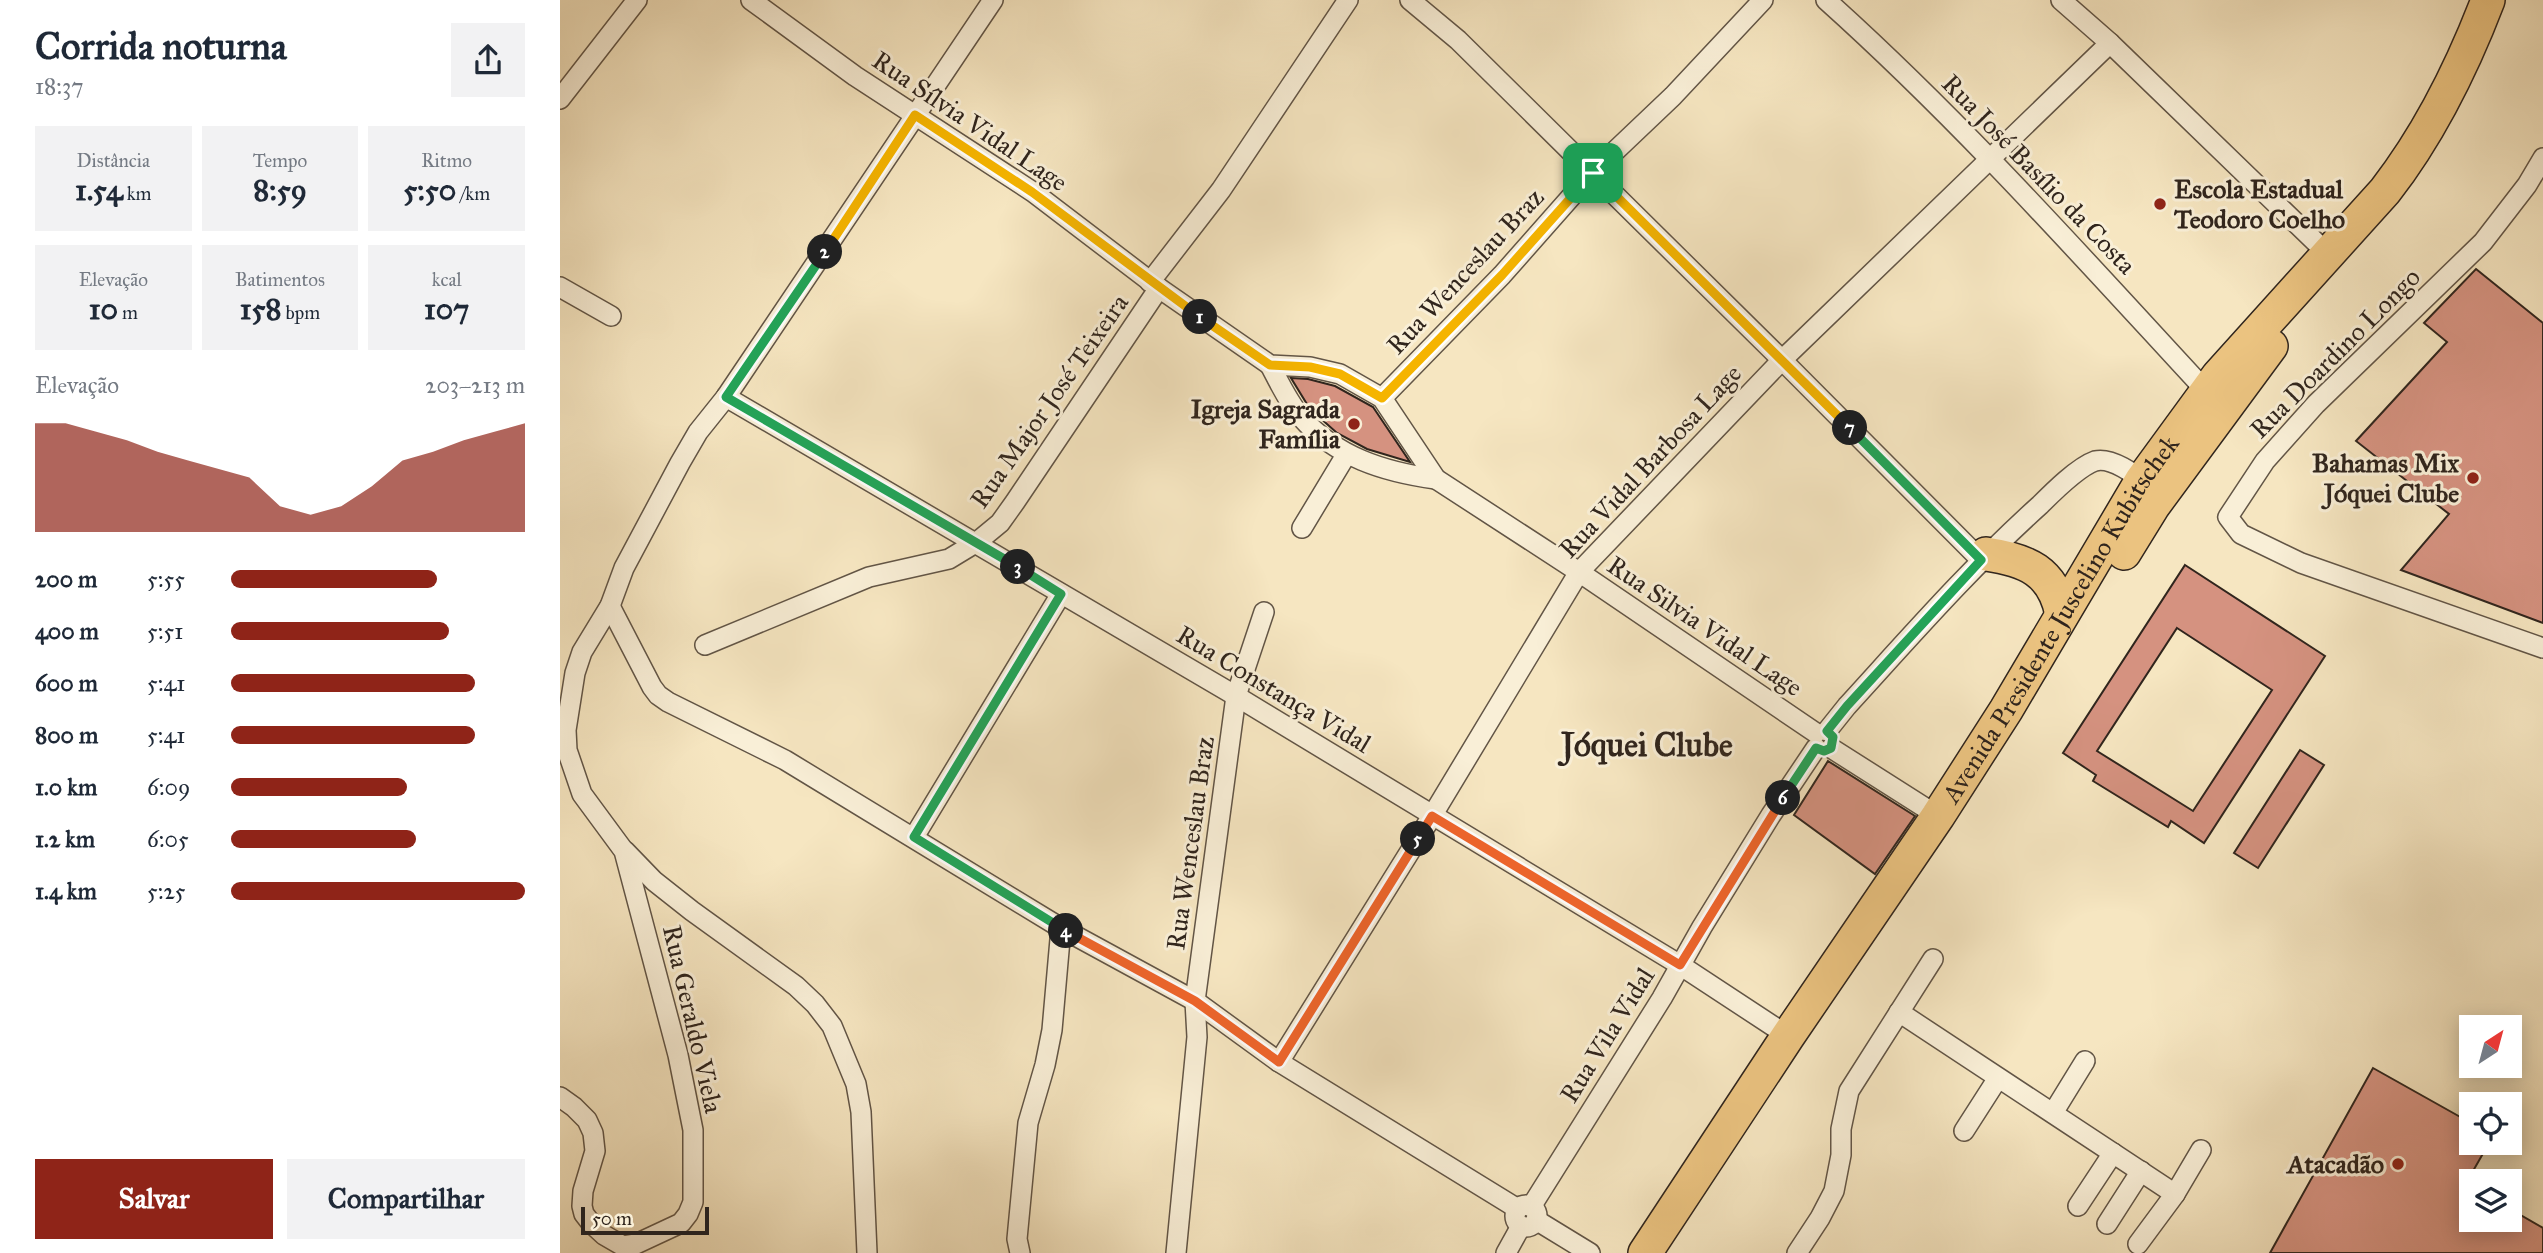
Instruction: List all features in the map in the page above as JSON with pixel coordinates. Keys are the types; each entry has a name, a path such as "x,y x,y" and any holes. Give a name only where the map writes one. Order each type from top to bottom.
{"highway":[{"name":"Avenida Presidente Juscelino Kubitschek","path":"1670,1253 1802,1048 1875,948 2156,488 2206,391 2406,164 2443,102 2469,50 2488,0"},
{"name":"Avenida Presidente Juscelino Kubitschek","path":"1645,1253 1938,816 2020,688 2062,614 2156,488 2263,355 2396,202 2459,108 2488,55 2508,0"},
{"path":"1983,557 2022,561 2044,576 2059,598 2062,614"}],"street":[{"path":"560,99 637,0"},
{"name":"Rua Sílvia Vidal Lage","path":"751,0 855,76 1032,192 1155,285"},
{"name":"Rua Geraldo Viela","path":"560,1097 587,1120 593,1133 595,1152 583,1191 584,1214 617,1249 636,1244 681,1223 693,1202 692,1130 678,1055 624,851 582,794 568,750 566,730 575,673 582,652 610,606 624,568 698,432 726,397 824,254 993,0"},
{"name":"Rua Major José Teixeira","path":"705,645 869,577 949,559 977,542 1000,523 1155,285 1348,0"},
{"path":"1410,0 1458,40 1983,557"},
{"name":"Rua Wenceslau Braz","path":"1382,398 1502,275 1593,173 1673,96 1763,0"},
{"name":"Rua José Basílio da Costa","path":"1826,0 1886,54 1992,159 2206,391"},
{"path":"2061,0 2110,43 2328,254"},
{"name":"Rua Vidal Barbosa Lage","path":"1279,1062 1579,572 1782,360 2110,43"},
{"name":"Rua Doardino Longo","path":"2543,158 2483,242 2316,404 2265,461 2228,517 2235,528 2248,539 2301,563 2543,649"},
{"path":"1155,285 1270,365 1299,415 1315,432 1346,454 1374,466 1436,479"},
{"path":"560,287 611,316"},
{"name":"Rua Silvia Vidal Lage","path":"1270,365 1310,367 1340,374 1382,398 1436,479 1579,572 1822,740 1938,816"},
{"name":"Rua Constança Vidal","path":"726,397 1236,696 1680,965 1788,1036"},
{"path":"1303,528 1346,454"},
{"name":"Rua Vila Vidal","path":"1506,1253 1526,1215 1662,998 1772,815 1847,706 1983,557 2061,486 2095,461 2114,464 2156,488"},
{"path":"914,837 1061,594"},
{"path":"610,606 659,695 785,760 1060,928 1195,1001 1279,1062 1590,1253"},
{"name":"Rua Wenceslau Braz","path":"1176,1253 1197,1037 1195,1001 1236,696 1264,612"},
{"path":"624,851 654,881 692,911 796,986 832,1026 856,1084 861,1112 867,1253"},
{"path":"1020,1253 1017,1239 1023,1157 1028,1122 1052,1030 1060,928"},
{"path":"1797,1253 1834,1191 1841,1156 1841,1129 1849,1091 1933,959"},
{"path":"1899,1012 2175,1194"},
{"path":"2053,1114 2085,1061"},
{"path":"1964,1131 1998,1078"},
{"path":"2138,1244 2175,1194 2201,1150"},
{"path":"2078,1206 2113,1153"},
{"path":"2107,1224 2141,1171"}],"building":[{"name":"Bahamas Mix Jóquei Clube","path":"2476,269 2543,323 2543,623 2401,570 2449,514 2356,441 2447,342 2424,323"},
{"name":"Igreja Sagrada Família","path":"1291,378 1335,386 1373,407 1410,462 1367,449 1337,433 1310,409"},
{"path":"2185,565 2325,656 2204,843 2171,821 2168,827 2093,781 2096,775 2063,753","holes":["2177,628 2272,690 2193,811 2097,751"]},
{"path":"2300,750 2324,765 2258,868 2234,853"},
{"path":"1828,761 1915,816 1875,874 1794,815"},
{"name":"Atacadão","path":"2373,1068 2459,1116 2459,1155 2482,1155 2474,1169 2459,1169 2459,1232 2522,1232 2522,1216 2543,1228 2543,1253 2270,1253"}],"place":[{"name":"Escola Estadual Teodoro Coelho","path":"2160,204"},
{"name":"Igreja Sagrada Família","path":"1354,424"},
{"name":"Bahamas Mix Jóquei Clube","path":"2473,478"},
{"name":"Atacadão","path":"2398,1164"}],"district":[{"name":"Jóquei Clube","path":"1647,745"}],"route":[{"path":"915,115 1032,192 1159,288 1270,365 1310,367 1340,374 1382,398 1502,275 1593,173 1981,560 1827,731 1833,737 1833,745 1828,751 1816,748 1680,965 1432,816 1279,1062 1195,1001 1060,928 914,837 1061,594 977,542 726,397 915,115"}]}
